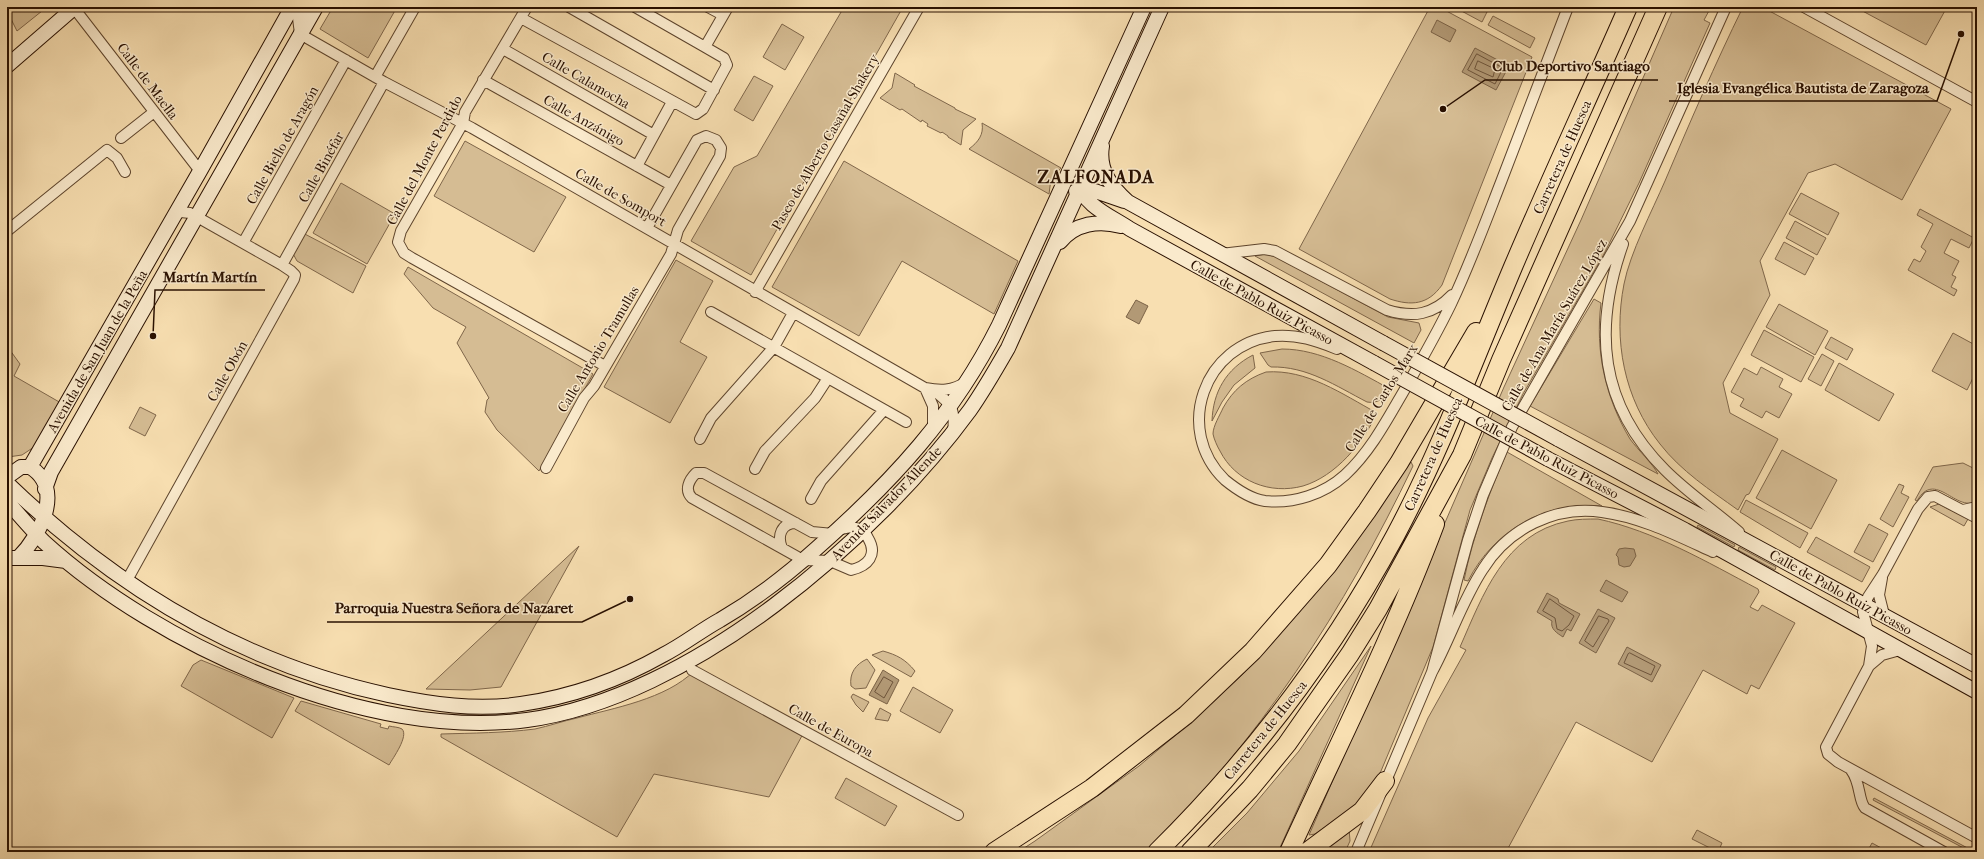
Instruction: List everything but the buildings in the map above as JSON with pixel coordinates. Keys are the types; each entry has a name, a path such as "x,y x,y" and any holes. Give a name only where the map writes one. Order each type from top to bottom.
{"highway":[{"name":"Carretera de Huesca","path":"1157,852 1222,784 1261,738 1299,689 1349,615 1395,536 1440,443 1514,265 1628,7"},
{"name":"Carretera de Huesca","path":"1190,852 1250,789 1287,744 1320,698 1378,609 1462,455 1504,353 1658,7"},
{"path":"994,852 1092,788 1186,715 1253,651 1328,565 1367,511 1399,463 1514,265"},
{"path":"1289,852 1423,557 1462,455"},
{"path":"1308,852 1362,811 1385,781"}],"main road":[{"path":"7,66 75,7"},
{"name":"Avenida de San Juan de la Peña","path":"7,477 25,467 176,214 292,7"},
{"name":"Avenida de San Juan de la Peña","path":"45,490 51,472 316,7"},
{"name":"Avenida Salvador Allende","path":"7,484 44,519 78,547 126,582 221,638 302,672 355,687 405,698 451,705 489,707 522,704 565,694 625,674 664,655 753,599 803,560 835,532 890,479 932,432 951,407 1000,325 1144,7"},
{"name":"Avenida Salvador Allende","path":"7,501 37,535 67,561 110,594 158,624 214,654 274,679 340,702 401,717 441,722 498,723 553,715 598,704 626,693 659,677 731,635 775,604 830,561 912,480 953,432 987,385 1008,348 1081,190 1162,7"},
{"name":"Calle de Pablo Ruiz Picasso","path":"1104,136 1101,151 1104,171 1115,190 1128,202"},
{"name":"Avenida Salvador Allende","path":"1078,151 1078,173 1081,190"},
{"name":"Avenida Salvador Allende","path":"1051,210 1067,194 1081,190"},
{"name":"Calle de Pablo Ruiz Picasso","path":"1081,190 1095,191 1128,202 1383,344 1977,666"},
{"name":"Calle de Pablo Ruiz Picasso","path":"1081,190 1096,207 1130,229 1548,459 1770,577 1977,692"},
{"name":"Calle de Pablo Ruiz Picasso","path":"1054,248 1067,235 1081,226 1104,223 1130,229"},
{"path":"7,465 25,467"},
{"name":"Avenida de San Juan de la Peña","path":"11,559 37,535 44,519 46,505 45,490 42,479 25,467"},
{"path":"11,559 67,561"}],"street":[{"name":"Calle de Maella","path":"75,7 200,171"},
{"path":"300,34 298,18 303,7"},
{"name":"Calle Binéfar","path":"282,265 380,80 415,7"},
{"name":"Calle del Monte Perdido","path":"527,7 465,112 463,123 402,231 398,242 404,253 605,366"},
{"path":"570,7 714,90"},
{"path":"521,18 694,114 702,111 727,62 724,58 635,7"},
{"path":"705,47 725,11 708,7"},
{"name":"Paseo de Alberto Casañal Shakery","path":"755,292 919,7"},
{"name":"Calle de Carlos Marx","path":"1372,362 1323,343 1295,336 1264,338 1234,351 1222,362 1212,375 1200,403 1199,423 1201,436 1205,452 1211,463 1231,485 1244,493 1264,500 1282,501 1298,499 1315,494 1332,485 1357,464 1381,430 1431,344 1457,289 1568,7"},
{"name":"Calle de Ana María Suárez López","path":"1432,672 1468,540 1483,495 1512,427 1630,221 1726,7"},
{"path":"1804,7 1977,102"},
{"name":"Calle de Somport","path":"300,34 380,80 463,123 647,228 755,292 928,389"},
{"name":"Calle Calamocha","path":"503,49 654,135"},
{"name":"Calle Biello de Aragón","path":"244,243 346,60"},
{"name":"Calle Anzánigo","path":"483,80 671,185"},
{"path":"637,166 672,102"},
{"path":"121,138 154,112"},
{"name":"Calle Antonio Tramullas","path":"546,468 584,398 594,386 670,254 678,230 720,156 721,148 716,140 710,137 701,137 697,140 671,185"},
{"path":"7,231 107,150 116,158 125,172"},
{"path":"647,228 671,185"},
{"path":"176,214 186,212 196,216"},
{"name":"Calle Obón","path":"126,582 294,280 294,272 196,216"},
{"name":"Calle de Ana María Suárez López","path":"1630,221 1612,275 1606,317 1607,354 1618,399 1635,434 1656,460 1678,482 1721,516 1749,542"},
{"name":"Calle de Pablo Ruiz Picasso","path":"1221,254 1264,249 1275,251 1387,310 1407,315 1435,310 1457,289"},
{"path":"711,312 906,422"},
{"path":"700,439 711,418 774,347 793,313"},
{"path":"755,469 765,451 815,398 828,378"},
{"path":"928,389 950,389 968,380"},
{"path":"928,389 951,407 954,416 953,432"},
{"path":"928,389 933,406 934,418 932,432"},
{"path":"811,499 821,482 884,410"},
{"path":"700,472 819,534 851,528 863,530 873,548 872,553 865,563 850,570 830,561 803,560 692,498 687,492 687,488 694,475 700,472"},
{"path":"1977,518 1935,496 1928,497 1924,501 1883,574 1864,604 1863,612 1872,651 1869,666 1826,747 1831,757 1851,770 1977,838"},
{"path":"1963,510 1977,507"},
{"name":"Calle de Ana María Suárez López","path":"1356,852 1432,672 1447,645 1475,582 1492,555 1520,530 1551,516 1571,512 1592,511 1629,518 1770,577"},
{"path":"782,548 779,542 780,532 787,525 796,523"},
{"path":"1883,574 1879,595 1884,615"},
{"name":"Calle de Pablo Ruiz Picasso","path":"1869,666 1882,655 1900,650"},
{"name":"Calle de Europa","path":"692,670 958,815"},
{"path":"1851,770 1858,780 1862,804 1869,811 1944,852"},
{"path":"1861,796 1865,789 1870,785 1881,785"}],"shaded area":[{"path":"7,7 47,7 17,31 7,11"},
{"path":"333,7 397,7 368,58 320,29"},
{"path":"844,7 903,7 751,275 691,241 734,167 757,156"},
{"path":"1430,7 1439,7 1532,57 1442,285 1437,292 1425,300 1405,303 1390,299 1299,249"},
{"path":"1454,7 1477,7 1487,12 1482,22"},
{"path":"1674,7 1711,7 1704,20 1710,23 1639,183 1604,254 1523,394 1492,458 1470,510 1433,647 1381,771 1375,782 1361,800 1345,814 1315,834 1309,835 1504,387 1581,220"},
{"path":"1743,7 1762,7 1951,109 1902,200 1835,164 1808,173 1760,261 1770,295 1723,383 1730,413 1778,439 1749,494 1746,495 1738,510 1696,480 1677,463 1668,454 1648,427 1638,408 1624,368 1620,326 1624,284 1636,246 1703,93"},
{"path":"1855,7 1947,7 1926,45"},
{"path":"1493,16 1535,38 1530,48 1488,25"},
{"path":"782,24 804,37 785,70 763,57"},
{"path":"895,73 915,85 914,86 976,119 963,130 961,145 942,132 941,133 927,126 928,124 922,120 921,122 902,109 900,110 880,98 892,88"},
{"path":"754,76 773,86 753,121 734,110"},
{"path":"982,123 1061,168 1051,179 1049,194 969,149 980,138"},
{"path":"465,141 566,197 534,252 434,196"},
{"path":"844,161 1018,261 994,314 902,261 859,336 772,287"},
{"path":"341,183 395,214 367,264 313,233"},
{"path":"1801,193 1839,213 1828,235 1789,214"},
{"path":"1920,209 1974,238 1969,248 1951,239 1944,253 1959,261 1952,275 1956,277 1951,287 1957,290 1954,296 1908,270 1914,259 1920,262 1926,251 1921,247 1933,224 1917,215"},
{"path":"1795,221 1826,238 1817,255 1786,238"},
{"path":"301,232 366,266 353,293 297,261 291,250"},
{"path":"1784,242 1814,258 1805,275 1775,259"},
{"path":"1266,254 1276,257 1388,317 1419,323 1421,330 1414,343 1255,256"},
{"path":"676,260 713,281 680,342 707,357 670,423 604,387"},
{"path":"408,267 593,374 539,471 497,430 485,412 487,400 489,398 457,343 466,327 433,308 404,274"},
{"path":"1594,299 1601,303 1599,339 1601,356 1608,390 1614,407 1630,439 1658,474 1530,406"},
{"path":"1779,304 1828,331 1815,355 1766,327"},
{"path":"1764,330 1814,357 1801,382 1751,355"},
{"path":"1953,333 1977,346 1977,370 1967,390 1932,371"},
{"path":"1831,337 1853,349 1847,360 1825,348"},
{"path":"7,346 20,364 14,376 61,403 34,447 22,455 8,457"},
{"path":"1282,349 1296,350 1325,357 1352,368 1390,389 1381,400 1367,402 1309,373 1271,367 1260,353"},
{"path":"1822,354 1834,361 1821,386 1808,379"},
{"path":"1253,355 1255,368 1234,385 1222,402 1212,421 1215,400 1223,382 1235,367"},
{"path":"1839,363 1894,394 1879,421 1825,390"},
{"path":"1761,367 1783,379 1779,387 1792,394 1779,418 1766,411 1762,418 1740,406 1744,399 1731,392 1744,368 1757,375"},
{"path":"1266,372 1296,374 1324,384 1377,413 1364,436 1347,457 1327,475 1303,486 1278,489 1266,487 1244,478 1227,461 1214,438 1213,431 1215,424 1231,396 1246,382"},
{"path":"140,407 156,415 145,436 129,428"},
{"path":"1782,450 1837,480 1811,529 1756,498"},
{"path":"1507,452 1602,506 1561,508 1541,514 1523,522 1492,547 1479,563 1468,581 1464,580 1482,515"},
{"path":"1411,462 1413,466 1387,519 1328,622 1296,671 1262,719 1225,766 1186,810 1144,852 1018,852 1139,766 1196,718 1243,674 1306,604"},
{"path":"1963,463 1977,470 1976,501 1968,503 1961,502 1938,490 1931,489 1924,492 1917,501 1915,500 1933,467"},
{"path":"1899,484 1904,486 1901,493 1909,497 1893,527 1880,519"},
{"path":"1746,500 1808,533 1800,548 1740,512"},
{"path":"1939,504 1968,519 1964,526 1930,507"},
{"path":"1598,519 1619,524 1660,539 1719,568 1758,589 1759,592 1750,607 1758,611 1762,605 1795,623 1759,689 1751,685 1747,694 1703,670 1652,762 1576,722 1506,852 1369,852 1428,718 1466,650 1460,647 1487,588 1499,569 1512,553 1527,539 1546,528 1571,520"},
{"path":"1869,524 1888,534 1873,562 1854,552"},
{"path":"1698,525 1735,545 1734,547 1697,527"},
{"path":"1816,537 1870,567 1862,582 1807,552"},
{"path":"579,546 501,687 470,690 426,689"},
{"path":"1739,547 1776,567 1775,570 1738,550"},
{"path":"1371,646 1278,852 1208,852 1247,813 1299,751"},
{"path":"883,651 897,656 908,663 915,671 911,677 872,655"},
{"path":"867,659 875,670 866,688 855,689 851,686 852,673 857,666"},
{"path":"201,660 294,698 272,738 181,686 193,665"},
{"path":"694,671 804,732 769,797 654,774 617,837 441,737 441,734 488,733 535,729 566,721 654,696 682,681"},
{"path":"913,687 953,710 940,733 900,711"},
{"path":"853,694 869,702 863,712 851,697"},
{"path":"301,701 381,724 380,727 388,729 389,726 401,728 404,732 402,742 389,765 295,711"},
{"path":"880,708 891,714 888,721 875,719"},
{"path":"846,778 897,806 885,826 835,798"},
{"path":"1874,798 1975,852 1971,852 1873,800"},
{"path":"1349,828 1350,841 1345,852 1314,852"},
{"path":"1697,830 1722,843 1718,852 1692,839"},
{"path":"1872,843 1885,850 1884,852 1867,852"}],"water":[{"path":"1437,20 1456,30 1450,42 1431,32"},
{"path":"1475,48 1509,66 1496,90 1462,72"},
{"path":"1136,300 1148,306 1139,324 1126,317"},
{"path":"1619,549 1634,549 1636,556 1630,566 1624,567 1619,565 1618,557 1616,555"},
{"path":"1606,580 1628,592 1622,602 1600,591"},
{"path":"1547,593 1558,599 1559,603 1580,614 1571,631 1567,629 1563,637 1553,629 1552,621 1537,612"},
{"path":"1598,609 1615,618 1596,653 1579,643"},
{"path":"1627,647 1661,665 1652,682 1618,664"},
{"path":"883,670 899,680 887,704 869,695"}],"place":[{"name":"Iglesia Evangélica Bautista de Zaragoza","path":"1961,34"},
{"name":"Club Deportivo Santiago","path":"1443,109"},
{"name":"Martín Martín","path":"153,336"},
{"name":"Parroquia Nuestra Señora de Nazaret","path":"630,599"}],"district":[{"name":"ZALFONADA","path":"1096,177"}]}
